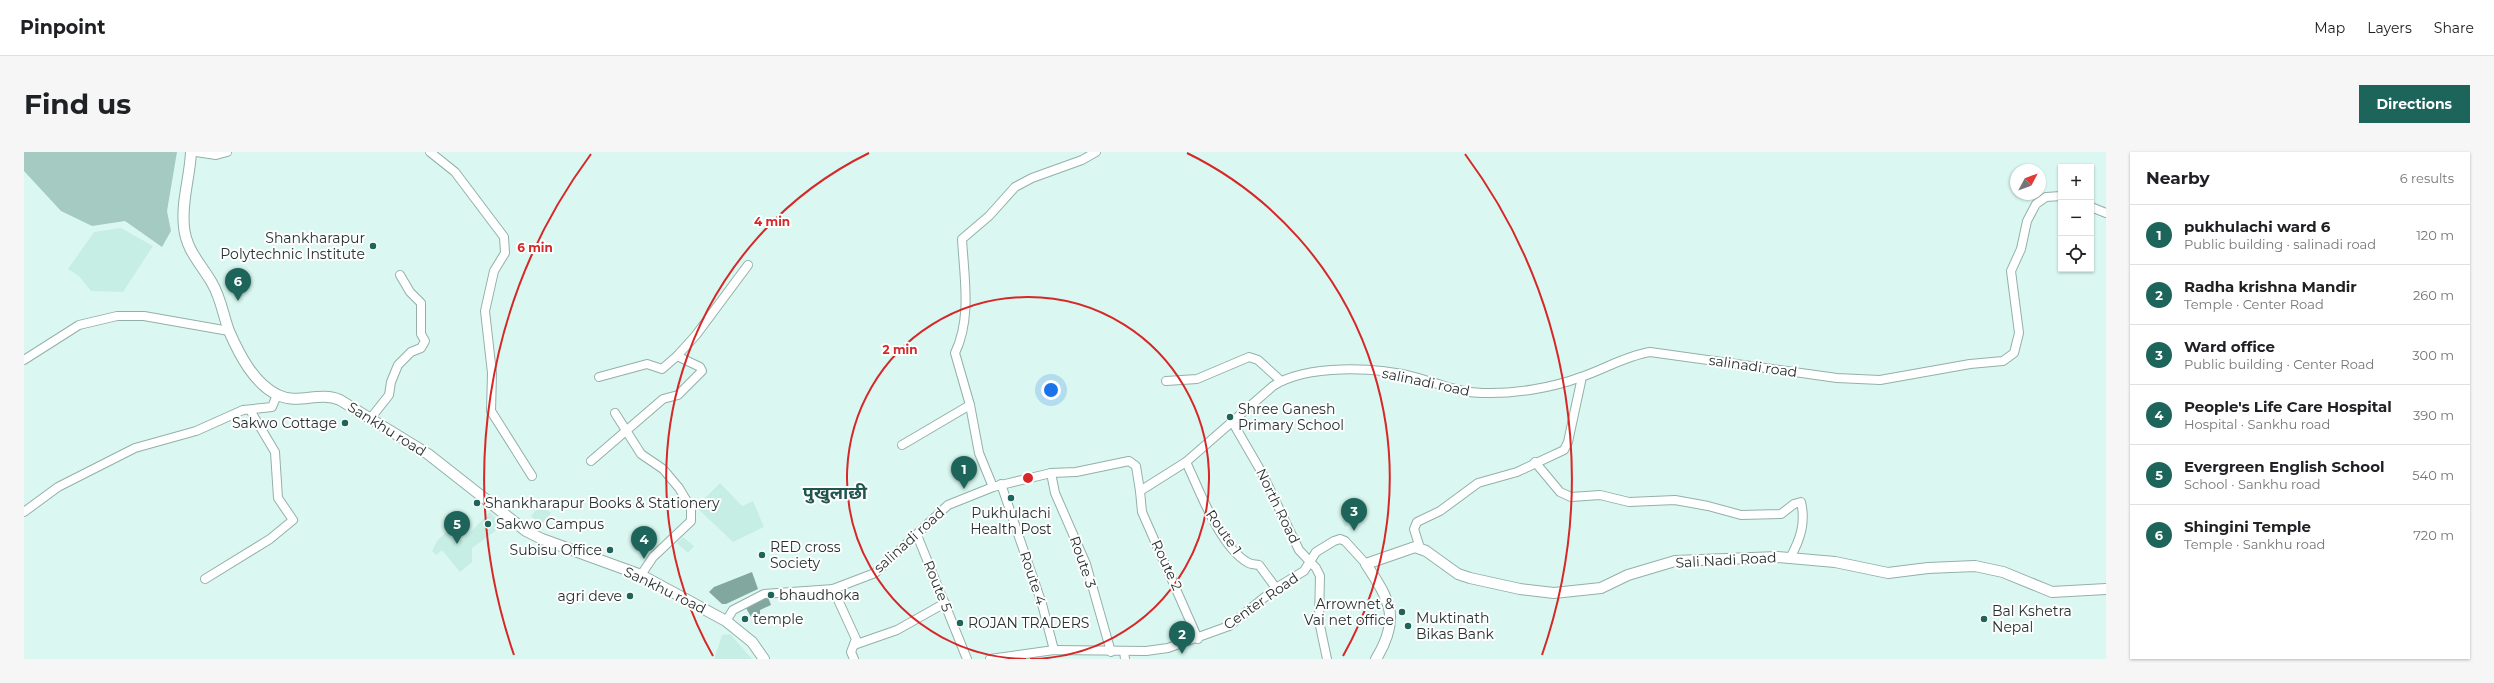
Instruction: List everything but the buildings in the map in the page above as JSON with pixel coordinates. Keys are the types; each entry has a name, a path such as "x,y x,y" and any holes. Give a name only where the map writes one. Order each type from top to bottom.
{"main road":[{"name":"Sankhu road","path":"191,152 183,212 185,238 193,256 212,283 229,331 247,366 265,387 277,395 289,399 334,397 434,459 526,531 542,539 641,575 726,621 752,642 764,659"},
{"path":"1376,659 1389,634 1390,615 1387,596 1366,564 1410,547 1420,548"},
{"name":"Sali Nadi Road","path":"1420,548 1447,567 1470,578 1520,589 1560,593 1601,588 1628,575 1675,561 1790,558 1835,562 1888,573 1928,568 1976,566 2003,572 2052,592 2106,589"}],"street":[{"path":"196,152 216,155 227,152"},
{"path":"430,152 455,172 504,237 505,253 494,271 485,310 492,373 492,411 532,476"},
{"path":"993,487 979,453 970,406 955,353 963,338 966,317 962,239 989,216 1015,187 1032,178 1082,160 1096,152"},
{"name":"salinadi road","path":"726,621 733,610 764,594 833,589 875,574 948,505 1001,484 1051,473 1076,472 1130,461 1136,466 1140,491 1186,462 1281,381 1303,373 1374,371 1415,377 1453,390 1503,393 1582,377 1624,359 1650,352 1837,378 1880,380 1977,363 2003,361 2014,353 2019,333 2011,271 2021,249 2027,221 2036,204 2046,197 2058,196"},
{"path":"2094,208 2106,213"},
{"path":"599,377 647,364 662,369 677,356 696,335 748,265"},
{"path":"370,419 389,395 391,382 398,365 411,352 421,348 425,341 421,334 421,303 410,292 400,275"},
{"path":"24,360 79,325 116,316 144,316 229,331"},
{"path":"591,461 663,399 678,395 702,371 700,367 677,356"},
{"path":"1166,381 1196,379 1249,357 1258,360 1281,381"},
{"path":"1420,548 1414,529 1416,522 1440,511 1478,483 1517,472 1535,462 1560,452 1566,446 1582,377"},
{"path":"24,512 58,487 135,448 196,431 226,418 232,413 272,407 277,395"},
{"path":"902,445 970,406"},
{"path":"205,578 270,539 293,520 278,498 275,452 250,410"},
{"path":"615,413 627,429 641,454 663,469 679,488 691,508 692,515 686,527 671,543 662,548 641,575"},
{"name":"North Road","path":"1233,423 1262,473 1299,550 1312,561 1320,576 1319,621 1327,659"},
{"name":"Route 1","path":"1186,462 1207,510 1228,542 1244,560 1259,565 1276,588"},
{"path":"1535,462 1560,492 1567,496 1596,495 1629,502 1682,501 1741,515 1781,514 1794,504 1801,502 1804,517 1802,532 1790,558"},
{"name":"Route 3","path":"1051,473 1056,493 1086,564 1088,577 1108,636 1111,652"},
{"name":"Route 4","path":"1001,484 1042,604 1054,650"},
{"name":"Route 2","path":"1140,491 1142,512 1198,639"},
{"name":"Route 5","path":"917,535 967,659"},
{"name":"Center Road","path":"990,659 1054,650 1111,652 1125,655 1168,648 1198,639 1237,621 1276,588 1304,571 1319,549 1340,539 1352,547 1366,564"},
{"path":"833,589 856,639 851,652 854,659"},
{"path":"854,645 897,630 945,603"}],"shaded area":[{"path":"24,152 177,152 167,211 171,231 162,247 125,221 92,226 61,211 24,171"},
{"path":"121,228 153,246 123,292 91,291 79,276 68,269 94,232"},
{"path":"720,483 742,506 753,501 764,527 733,542 696,507"},
{"path":"541,504 551,513 541,525 531,516"},
{"path":"490,512 502,526 472,548 472,562 460,572 442,550 436,555 432,551 437,541 446,532 455,540 463,540"},
{"path":"1355,514 1359,521 1345,527 1342,520"},
{"path":"683,537 694,546 688,553 677,543"},
{"path":"752,572 758,589 726,604 722,604 709,592 714,587"},
{"path":"768,597 771,605 760,610 760,614 751,617 746,608"},
{"path":"730,634 752,659 714,659 722,635"}],"place":[{"name":"Shankharapur Polytechnic Institute","path":"373,246"},
{"name":"Shingini Temple","path":"238,301"},
{"name":"Shree Ganesh Primary School","path":"1230,417"},
{"name":"Sakwo Cottage","path":"345,423"},
{"name":"pukhulachi ward 6","path":"964,489"},
{"name":"Pukhulachi Health Post","path":"1011,498"},
{"name":"Shankharapur Books & Stationery","path":"477,503"},
{"name":"Sakwo Campus","path":"488,524"},
{"name":"Ward office","path":"1354,531"},
{"name":"Evergreen English School","path":"457,544"},
{"name":"Subisu Office","path":"610,550"},
{"name":"RED cross Society","path":"762,555"},
{"name":"People's Life Care Hospital","path":"644,559"},
{"name":"bhaudhoka","path":"771,595"},
{"name":"agri deve","path":"630,596"},
{"name":"Arrownet & Vai net office","path":"1402,612"},
{"name":"temple","path":"745,619"},
{"name":"Bal Kshetra Nepal","path":"1984,619"},
{"name":"ROJAN TRADERS","path":"960,623"},
{"name":"Muktinath Bikas Bank","path":"1408,626"},
{"name":"Radha krishna Mandir","path":"1182,654"}],"district":[{"name":"पुखुलाछी","path":"835,493"}]}
